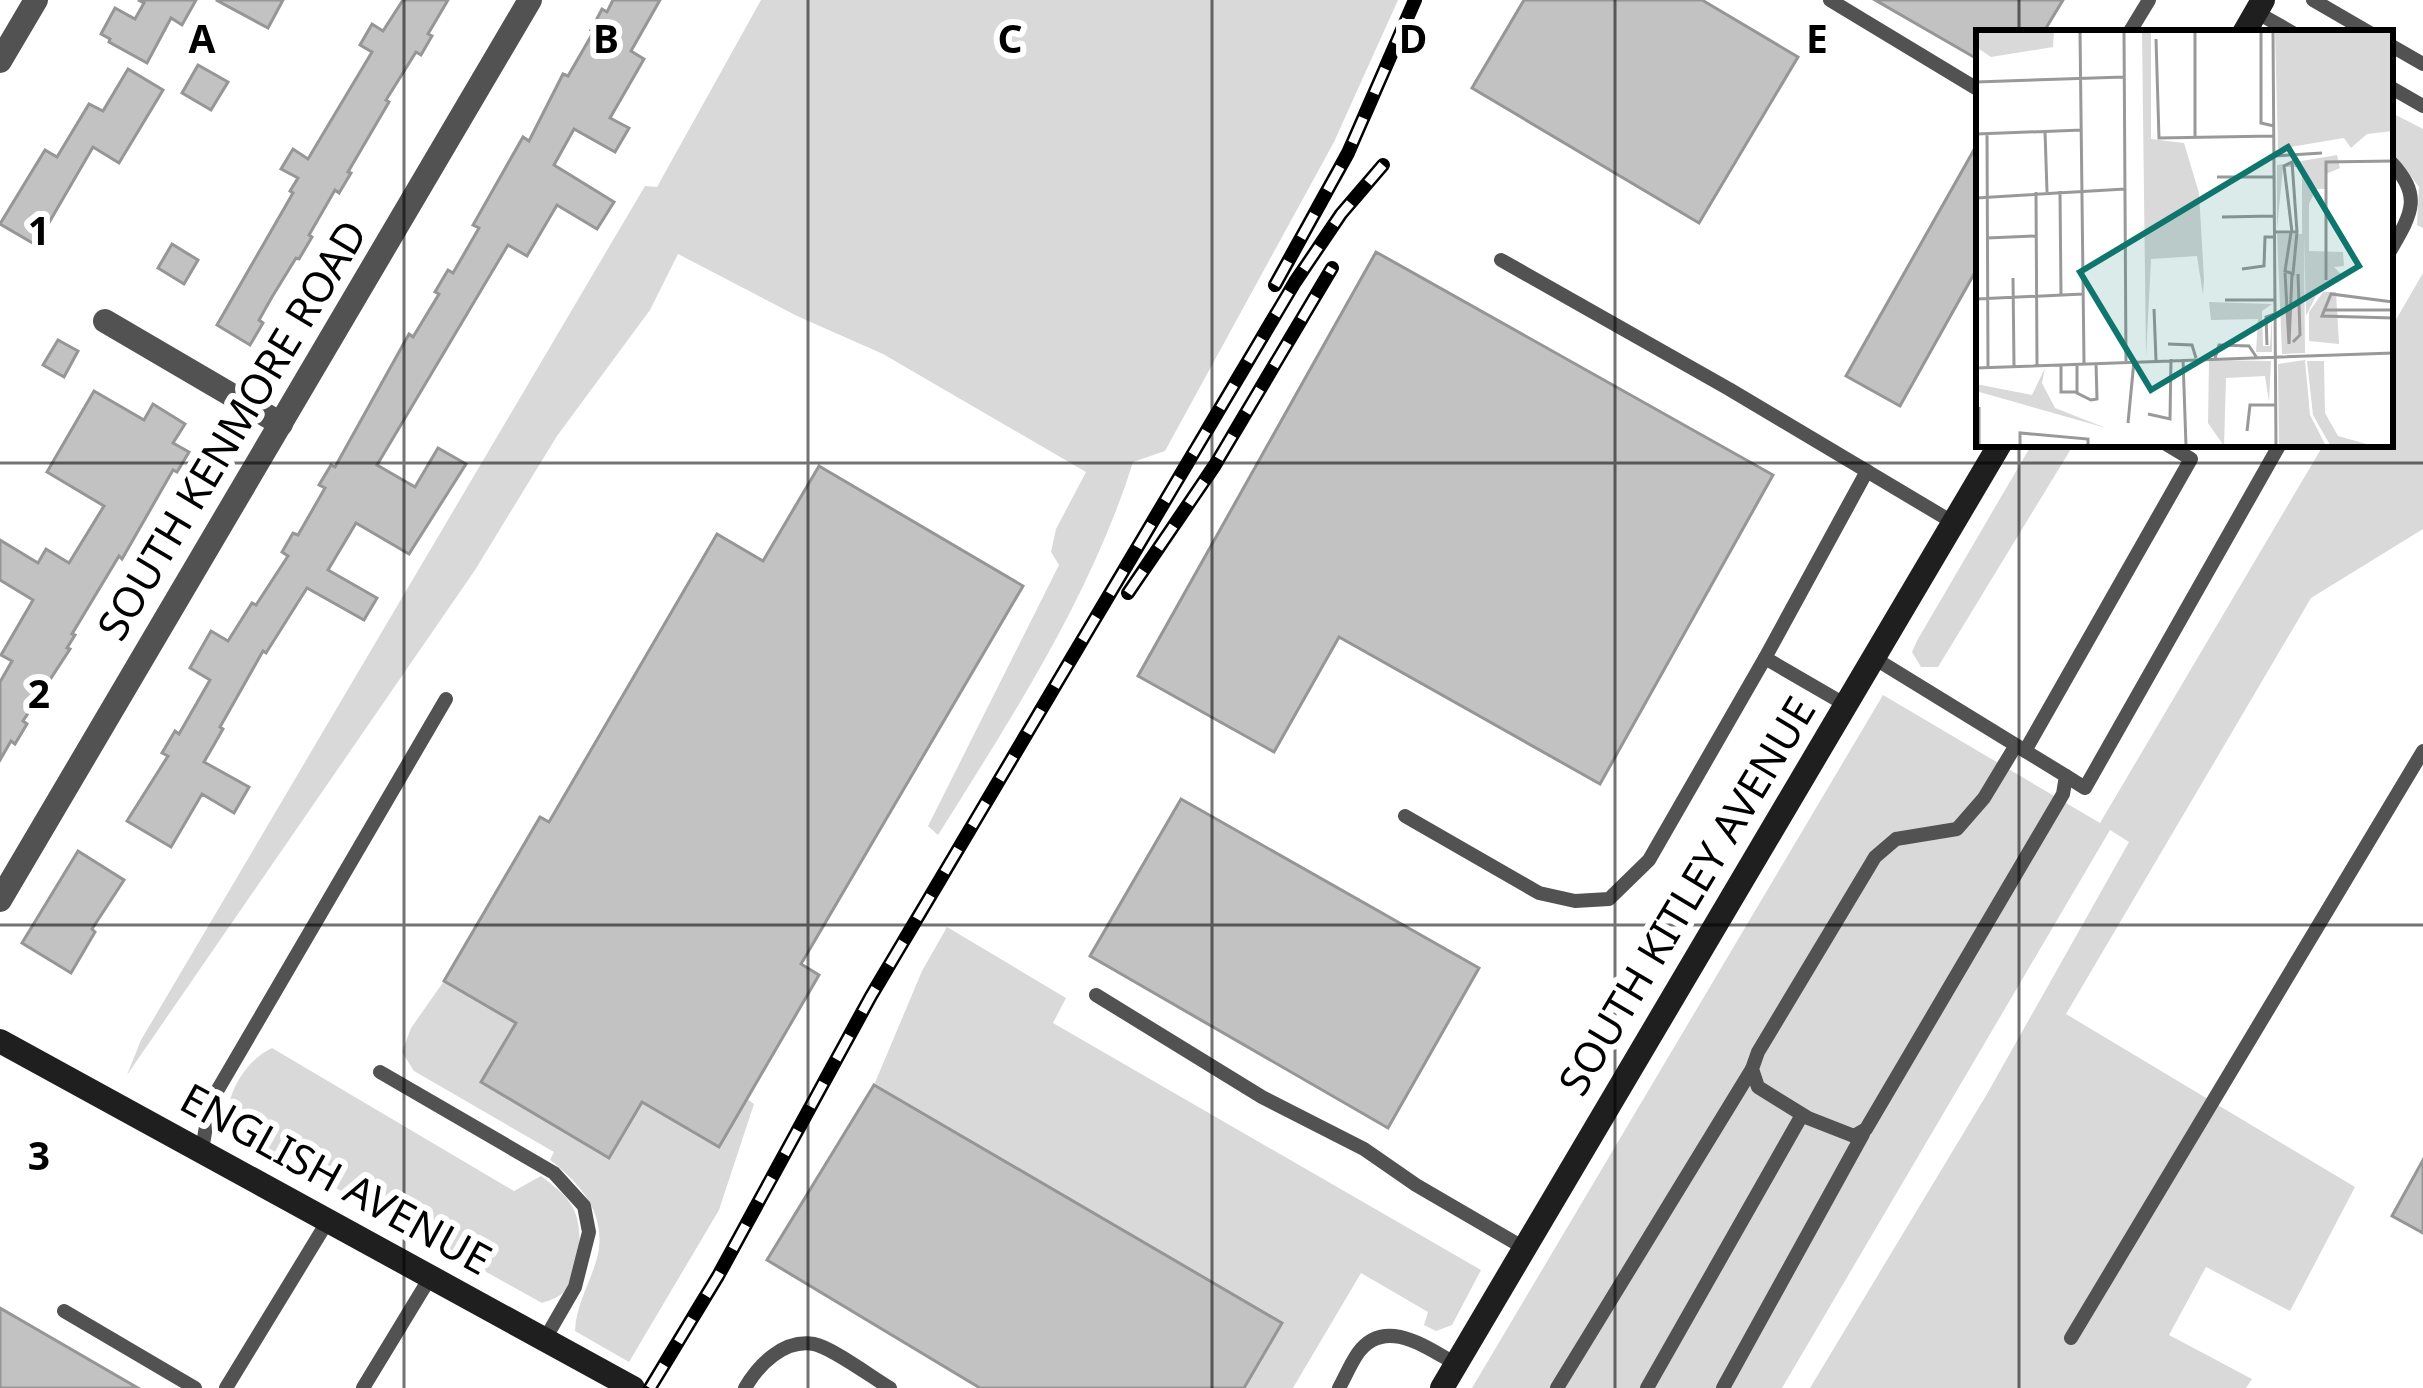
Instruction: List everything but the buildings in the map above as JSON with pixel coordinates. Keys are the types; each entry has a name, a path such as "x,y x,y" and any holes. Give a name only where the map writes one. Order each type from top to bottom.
{"street":[{"path":"0,61 36,0"},
{"name":"SOUTH KENMORE ROAD","path":"0,900 530,0"},
{"path":"105,321 280,424"},
{"name":"SOUTH KITLEY AVENUE","path":"1442,1388 1998,447"},
{"name":"ENGLISH AVENUE","path":"1,1043 633,1388"}],"lane":[{"path":"1830,0 1976,88"},
{"path":"2130,30 2149,0"},
{"path":"2313,0 2365,30"},
{"path":"2254,15 2286,30"},
{"path":"2393,47 2423,64"},
{"path":"2393,89 2423,106"},
{"path":"2393,164 2406,177 2413,196 2409,217 2393,246"},
{"path":"1501,260 1730,388 1954,523"},
{"path":"2171,447 2191,459"},
{"path":"1557,1388 1875,857 1896,839 1957,829 1984,799 2020,748 2198,447"},
{"path":"1874,658 2085,788 2278,447"},
{"path":"1405,816 1538,893 1575,901 1609,899 1649,860 1868,471"},
{"path":"1765,658 1846,705"},
{"path":"202,1150 210,1103 446,699"},
{"path":"2071,1338 2423,751"},
{"path":"1723,1388 1866,1129 2063,794 2066,776"},
{"path":"1096,995 1262,1097 1364,1149 1524,1248"},
{"path":"1752,1069 1758,1087 1802,1114 1853,1136 1866,1129"},
{"path":"380,1072 554,1173 584,1206 589,1232 575,1287 545,1339"},
{"path":"1647,1388 1802,1114"},
{"path":"226,1388 329,1220"},
{"path":"363,1388 431,1276"},
{"path":"64,1312 195,1388"},
{"path":"1339,1388 1361,1348 1383,1336 1406,1336 1456,1364"},
{"path":"745,1388 771,1355 794,1344 818,1344 890,1388"}],"shaded area":[{"path":"761,0 1398,0 1334,142 1165,451 1133,462 1072,608 938,835 928,826 1059,565 1051,552 1056,529 1086,472 883,354 678,254 650,310 557,436 475,570 127,1075 141,1040 645,186 657,187"},
{"path":"2393,114 2423,129 2423,228 2417,225 2419,187 2393,153"},
{"path":"2423,273 2423,529 2311,598 2066,1014 2355,1187 2290,1311 2206,1267 2169,1335 2252,1379 2246,1388 1810,1388 1987,1094 2129,842 2110,830 1782,1388 1472,1388 1883,695 2100,823 2322,447 2393,447 2393,325"},
{"path":"2030,447 2072,447 1938,667 1921,667 1912,652"},
{"path":"947,927 1066,998 1053,1023 1481,1270 1452,1325 1436,1331 1424,1325 1428,1312 1361,1273 1293,1388 1244,1388 1282,1323 874,1085 922,971"},
{"path":"444,981 516,1023 482,1083 609,1157 642,1102 718,1147 747,1099 754,1104 719,1210 629,1362 575,1331 597,1258 599,1228 581,1190 550,1160 554,1152 414,1071 402,1052 411,1028"},
{"path":"272,1048 514,1191 541,1176 557,1188 575,1212 579,1233 575,1269 565,1291 542,1303 235,1132 229,1113 236,1084"}],"railway":[{"path":"1275,285 1348,153 1415,0"},
{"path":"650,1388 718,1276 871,996 1295,282 1341,214 1383,165"},
{"path":"1128,593 1215,465 1332,268"}]}
